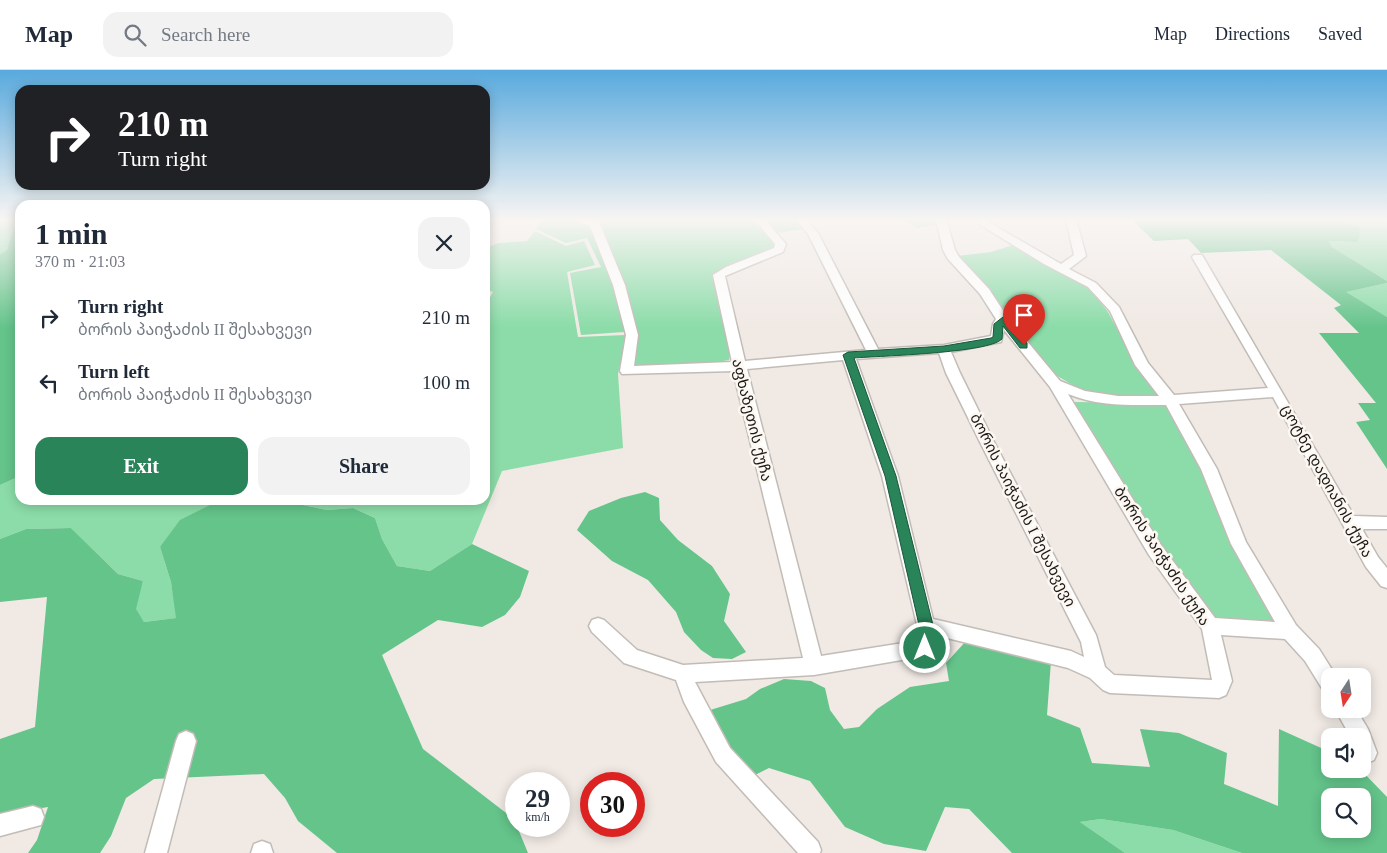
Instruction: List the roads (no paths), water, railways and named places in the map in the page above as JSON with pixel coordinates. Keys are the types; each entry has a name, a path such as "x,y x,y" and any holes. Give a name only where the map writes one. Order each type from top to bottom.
{"street":[{"path":"607,256 619,285 632,335 627,371 739,366 848,355 944,349 997,339 999,324 1003,320"},
{"name":"აფხაზეთის ქუჩა","path":"765,256 719,275 739,366 814,666"},
{"path":"824,256 874,353"},
{"name":"ბორის პაიჭაძის ქუჩა","path":"926,625 1071,660 1097,672 1110,684 1219,689 1222,681 1210,626 1155,550 1055,384 1003,320 985,292 952,256"},
{"path":"1038,256 1092,284 1115,310 1142,365 1170,400 1209,469 1239,544 1290,631 1312,655 1321,670"},
{"path":"1061,269 1080,256"},
{"path":"1198,257 1277,392"},
{"name":"ბორის პაიჭაძის I შესახვევი","path":"944,349 953,373 987,442 1090,641 1097,672"},
{"path":"598,626 630,657 683,674 814,666 925,648 926,625 890,476 848,355"},
{"name":"ცოტნე დადიანის ქუჩა","path":"1055,384 1083,394 1118,401 1170,400 1277,392 1372,562 1387,581"},
{"path":"1349,522 1387,523"},
{"path":"1210,626 1290,631"},
{"path":"683,674 691,696 723,755 810,850"},
{"path":"156,853 186,741"},
{"path":"0,825 34,817"}]}
